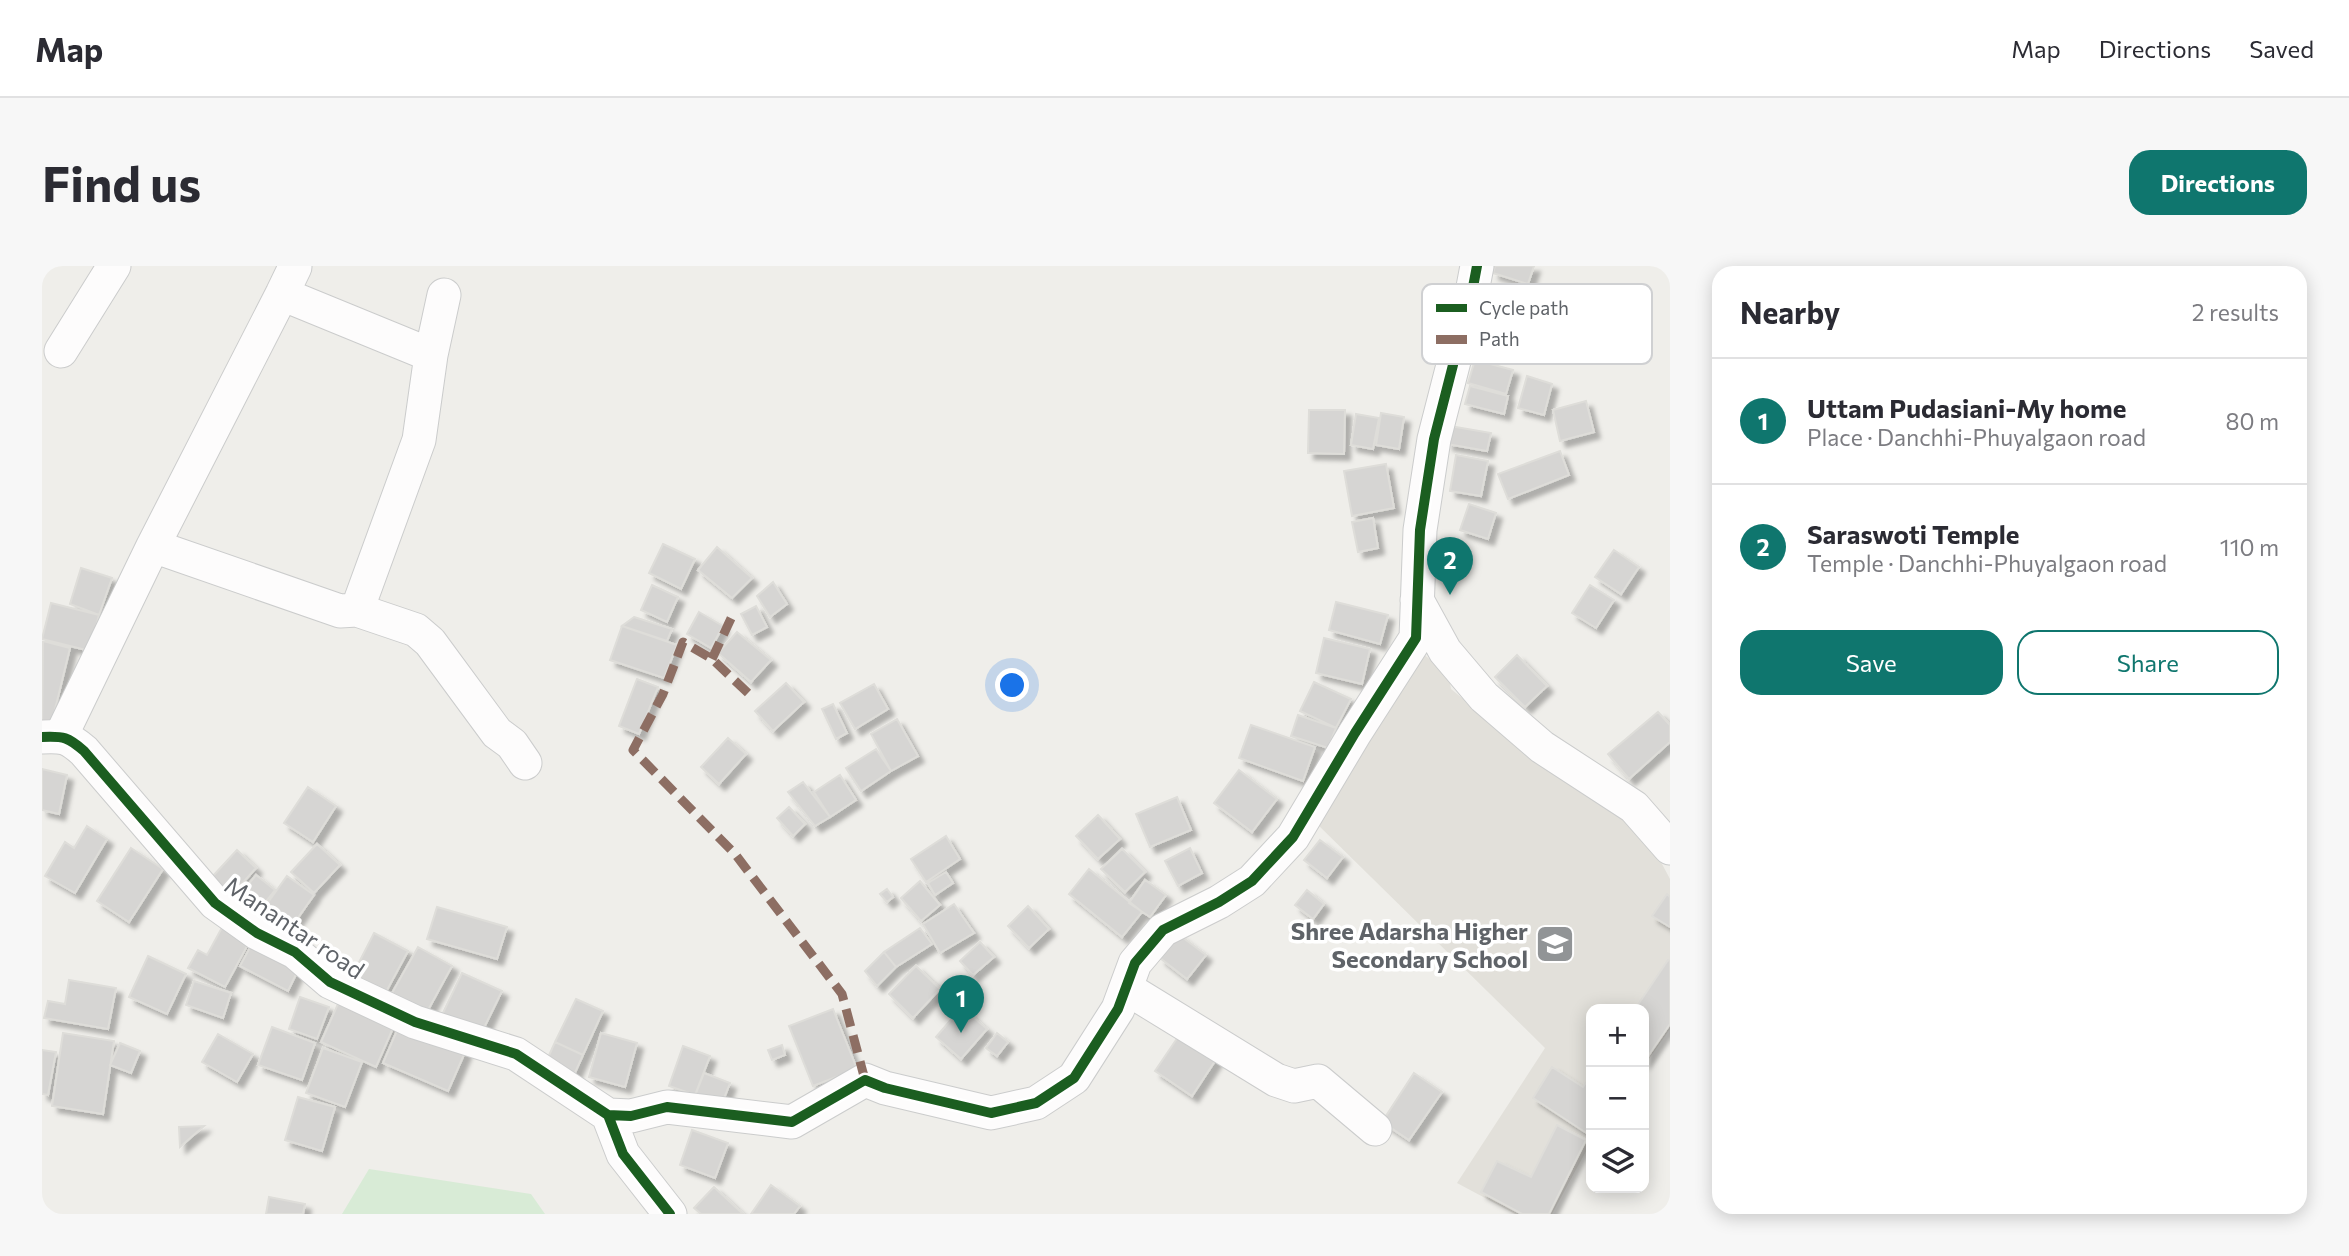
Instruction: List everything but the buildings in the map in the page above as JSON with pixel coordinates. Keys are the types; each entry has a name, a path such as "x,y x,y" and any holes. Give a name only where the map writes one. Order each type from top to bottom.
{"street":[{"path":"61,351 114,266"},
{"path":"1474,284 1477,266"},
{"path":"51,736 153,546 288,280 431,355"},
{"path":"356,610 419,440 431,355 444,295"},
{"path":"670,1214 623,1154 608,1115 631,1116 667,1107 792,1122 865,1080 884,1088 990,1113 1036,1103 1074,1078 1118,1009 1135,963 1163,930 1219,902 1252,881 1293,837 1416,638 1420,530 1434,439 1454,364"},
{"path":"153,546 340,611 356,610 416,630 430,642 497,733 512,744 526,763"},
{"path":"1416,598 1445,651 1484,697 1542,747 1634,807 1670,848"},
{"name":"Manantar road","path":"51,736 70,739 84,751 215,903 257,933 295,953 330,982 415,1022 516,1054 608,1115"},
{"path":"1126,988 1276,1080 1294,1086 1318,1081 1375,1129"}],"shaded area":[{"name":"Shree Adarsha Higher Secondary School","path":"1420,651 1449,676 1451,689 1568,784 1617,811 1654,849 1670,879 1670,1029 1649,1059 1649,1004 1586,1004 1586,1151 1552,1214 1515,1214 1457,1183 1545,1048 1313,820"}],"green space":[{"path":"369,1169 531,1194 545,1214 342,1214"}],"marked path":[{"path":"712,659 734,612"},
{"path":"748,693 712,659 683,642 663,694 633,750 735,854 842,994 865,1080"}],"cycle path":[{"path":"1474,284 1477,266"},
{"path":"670,1214 623,1154 608,1115 631,1116 667,1107 792,1122 865,1080 885,1088 991,1113 1036,1103 1074,1078 1118,1009 1135,963 1163,930 1219,902 1252,881 1293,837 1416,638 1420,530 1434,439 1453,364"},
{"path":"42,737 65,738 84,751 215,903 257,933 295,952 330,982 415,1022 516,1054 608,1115"}],"place":[{"name":"Saraswoti Temple","path":"1450,595"},
{"name":"Shree Adarsha Higher Secondary School","path":"1555,944"},
{"name":"Uttam Pudasiani-My home","path":"961,1033"}]}
